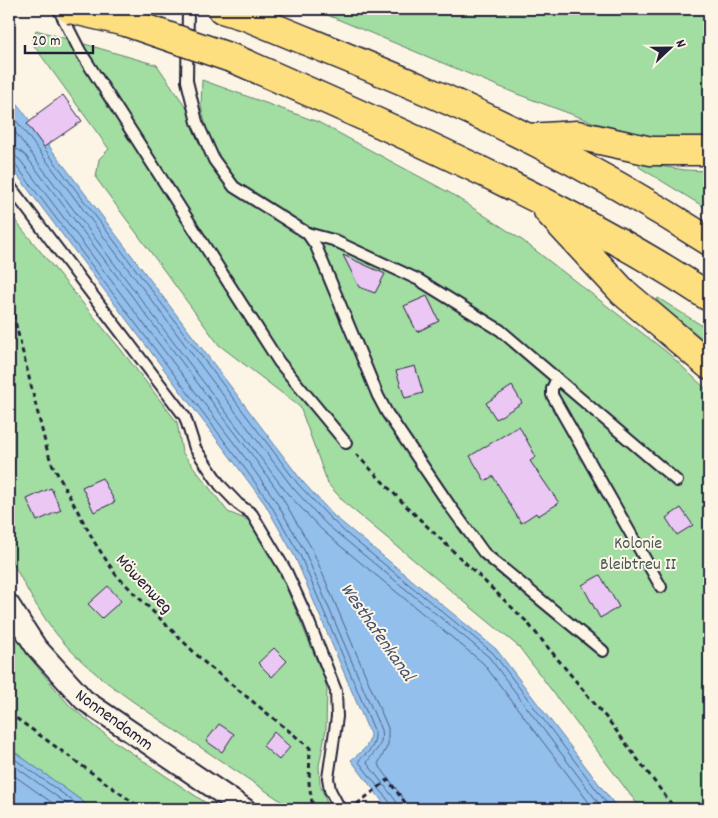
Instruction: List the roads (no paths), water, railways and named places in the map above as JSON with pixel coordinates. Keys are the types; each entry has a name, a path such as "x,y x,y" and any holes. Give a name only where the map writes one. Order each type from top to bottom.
{"highway":[{"path":"70,9 126,22 236,60 380,122 589,224 709,297"},
{"path":"222,9 248,17 431,92 528,138 632,194 709,241"},
{"path":"528,138 577,135 651,151 709,151"},
{"path":"536,197 623,292 709,365"}],"street":[{"name":"Nonnendamm","path":"9,605 36,648 84,700 245,809"}],"lane":[{"path":"58,9 80,51 279,362 346,442"},
{"path":"188,9 187,80 197,122 214,160 234,187 308,233 333,240 419,280 500,330 677,481"},
{"path":"9,185 184,417 195,448 220,486 238,504 252,514 286,571 309,622 336,691 337,717 328,778 330,790 340,809"},
{"path":"308,233 316,246 378,396 387,413 450,506 484,553 603,651"},
{"path":"557,378 552,389 552,395 661,588"}],"water":[{"name":"Westhafenkanal","path":"9,93 302,481 334,516 496,649 618,809 388,809 351,760 366,746 370,739 370,734 295,557 265,504 9,164"},
{"path":"9,748 93,809 9,809"}],"park label":[{"name":"Kolonie Bleibtreu II","path":"638,552"}]}
